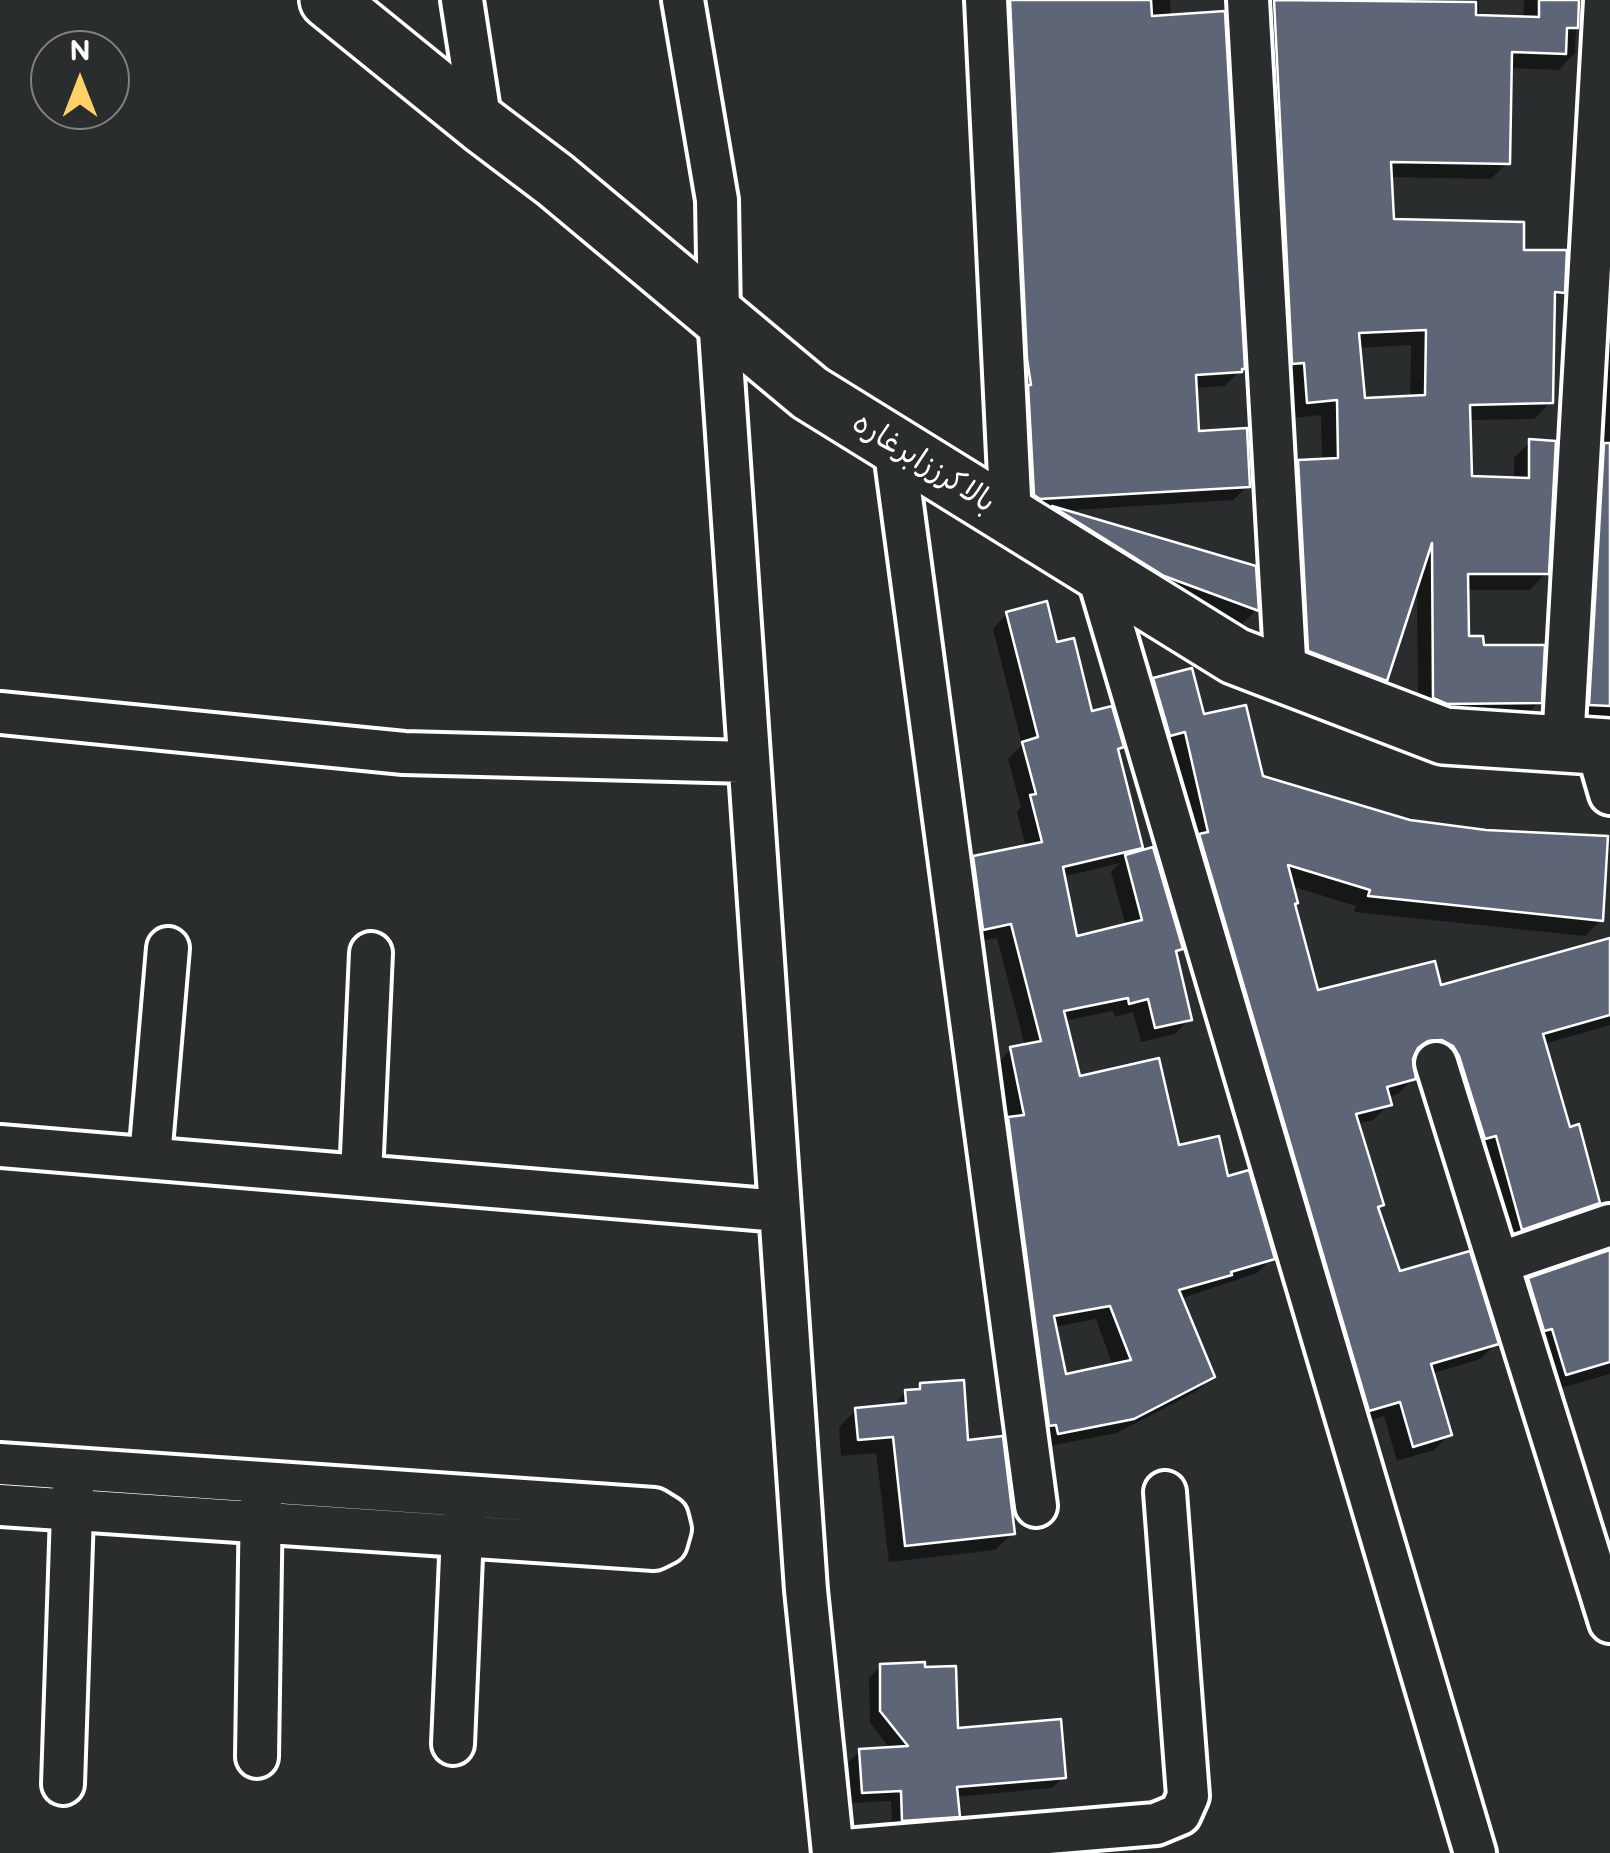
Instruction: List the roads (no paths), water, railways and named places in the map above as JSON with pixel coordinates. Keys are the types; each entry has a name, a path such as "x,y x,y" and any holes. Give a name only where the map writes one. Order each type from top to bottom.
{"street":[{"name":"بالاکرززابرغاره","path":"328,0 556,180 810,393 1236,656 1444,736 1595,758"},
{"path":"462,0 481,124"},
{"path":"683,0 716,200 719,317 806,1590 833,1852 1156,1824 1180,1814 1188,1796 1164,1492"},
{"path":"986,0 1011,518"},
{"path":"1248,0 1286,676"},
{"path":"1595,758 1605,0"},
{"path":"894,446 1036,1506"},
{"path":"1096,570 1476,1853"},
{"path":"0,713 404,754 749,762"},
{"path":"150,1158 168,948"},
{"path":"360,1176 371,954"},
{"path":"1436,1063 1610,1622"},
{"path":"0,1146 780,1210"},
{"path":"1498,1263 1610,1225"},
{"path":"0,1464 262,1482 463,1516 560,1523"},
{"path":"63,1784 74,1469"},
{"path":"256,1757 262,1482"},
{"path":"0,1504 261,1522 463,1516"},
{"path":"453,1744 463,1516"}]}
